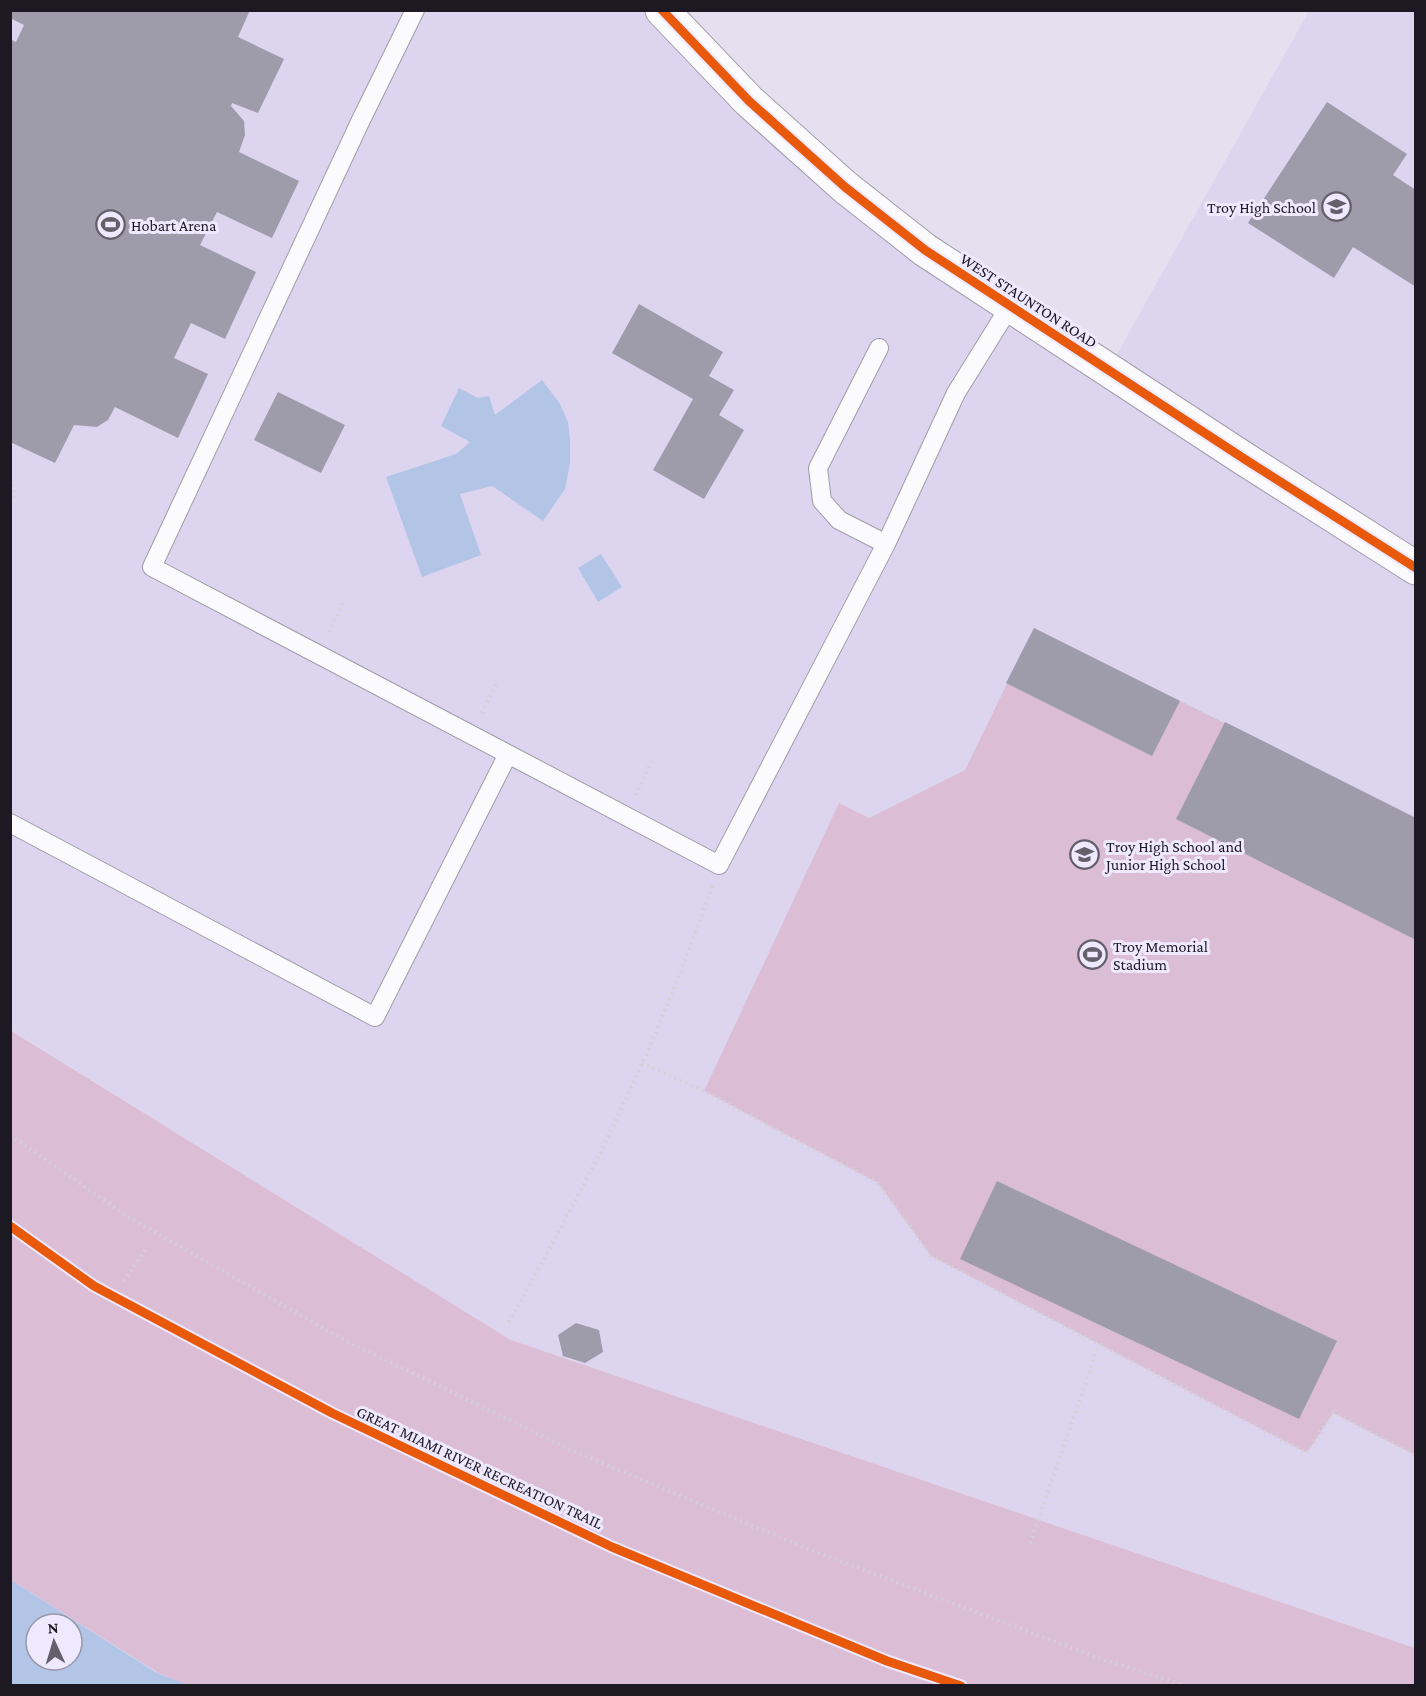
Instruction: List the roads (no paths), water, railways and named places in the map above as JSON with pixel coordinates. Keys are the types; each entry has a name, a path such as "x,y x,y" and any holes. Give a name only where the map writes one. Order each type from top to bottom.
{"street":[{"name":"WEST STAUNTON ROAD","path":"662,10 749,101 845,187 925,250 1416,568"}],"lane":[{"path":"416,10 360,122 152,567 719,865 886,544 956,393 1010,306"},
{"path":"879,348 818,468 822,501 839,520 886,544"},
{"path":"10,823 375,1017 508,754"}],"water":[{"path":"542,380 560,404 568,422 570,464 565,489 543,521 492,486 460,494 481,555 422,577 386,477 456,454 470,442 441,426 459,388 478,398 489,396 495,415"},
{"path":"601,554 622,587 598,602 578,568"},
{"path":"11,1580 61,1612 24,1612 24,1672 84,1672 84,1626 157,1673 188,1685 11,1685"}],"place":[{"name":"Troy High School","path":"1337,207"},
{"name":"Hobart Arena","path":"110,225"},
{"name":"Troy High School and Junior High School","path":"1085,855"},
{"name":"Troy Memorial Stadium","path":"1092,955"}]}
